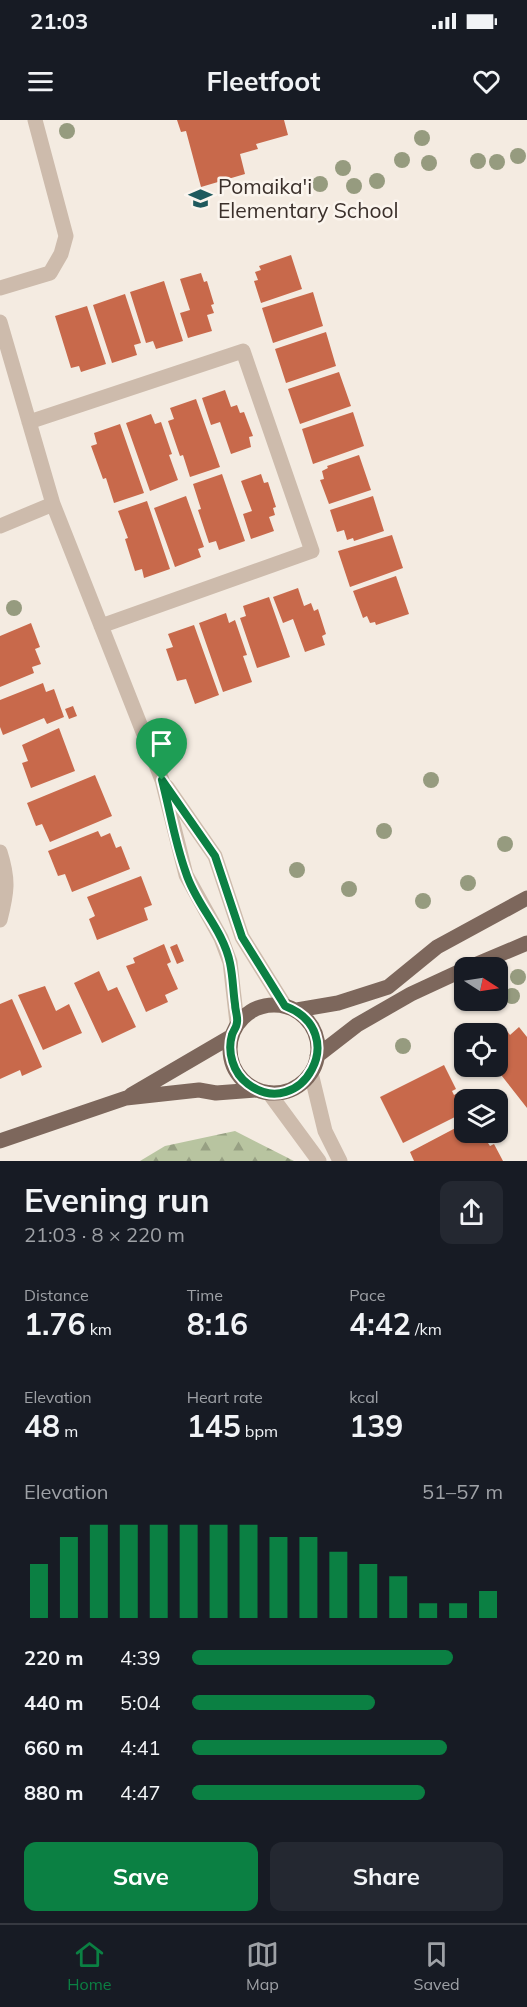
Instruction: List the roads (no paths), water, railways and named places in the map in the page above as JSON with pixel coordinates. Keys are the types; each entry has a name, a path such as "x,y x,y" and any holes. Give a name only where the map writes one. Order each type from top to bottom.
{"main road":[{"path":"126,1098 235,1029 247,1013 259,1007 272,1004 291,1008 338,1003 388,987 437,947 527,898"},
{"path":"494,957 527,944"},
{"path":"317,1056 357,1025 411,994 454,974"},
{"path":"0,1141 126,1098 200,1090 216,1093 294,1088 310,1074 317,1056 318,1042 307,1020 291,1008"},
{"path":"235,1029 230,1048 235,1068 246,1083 263,1091"}],"street":[{"path":"0,288 50,273 61,254 66,236 35,120"},
{"path":"0,322 53,504 162,780 186,875 221,938 230,962 235,1029"},
{"path":"29,422 243,351 312,551 101,626"},
{"path":"0,526 53,504"},
{"path":"162,780 215,856 242,937 291,1008"},
{"path":"0,852 5,868 7,891 0,920"},
{"path":"310,1074 325,1131 340,1161"},
{"path":"263,1091 319,1161"}],"place":[{"name":"Pomaika'i Elementary School","path":"200,198"}]}
